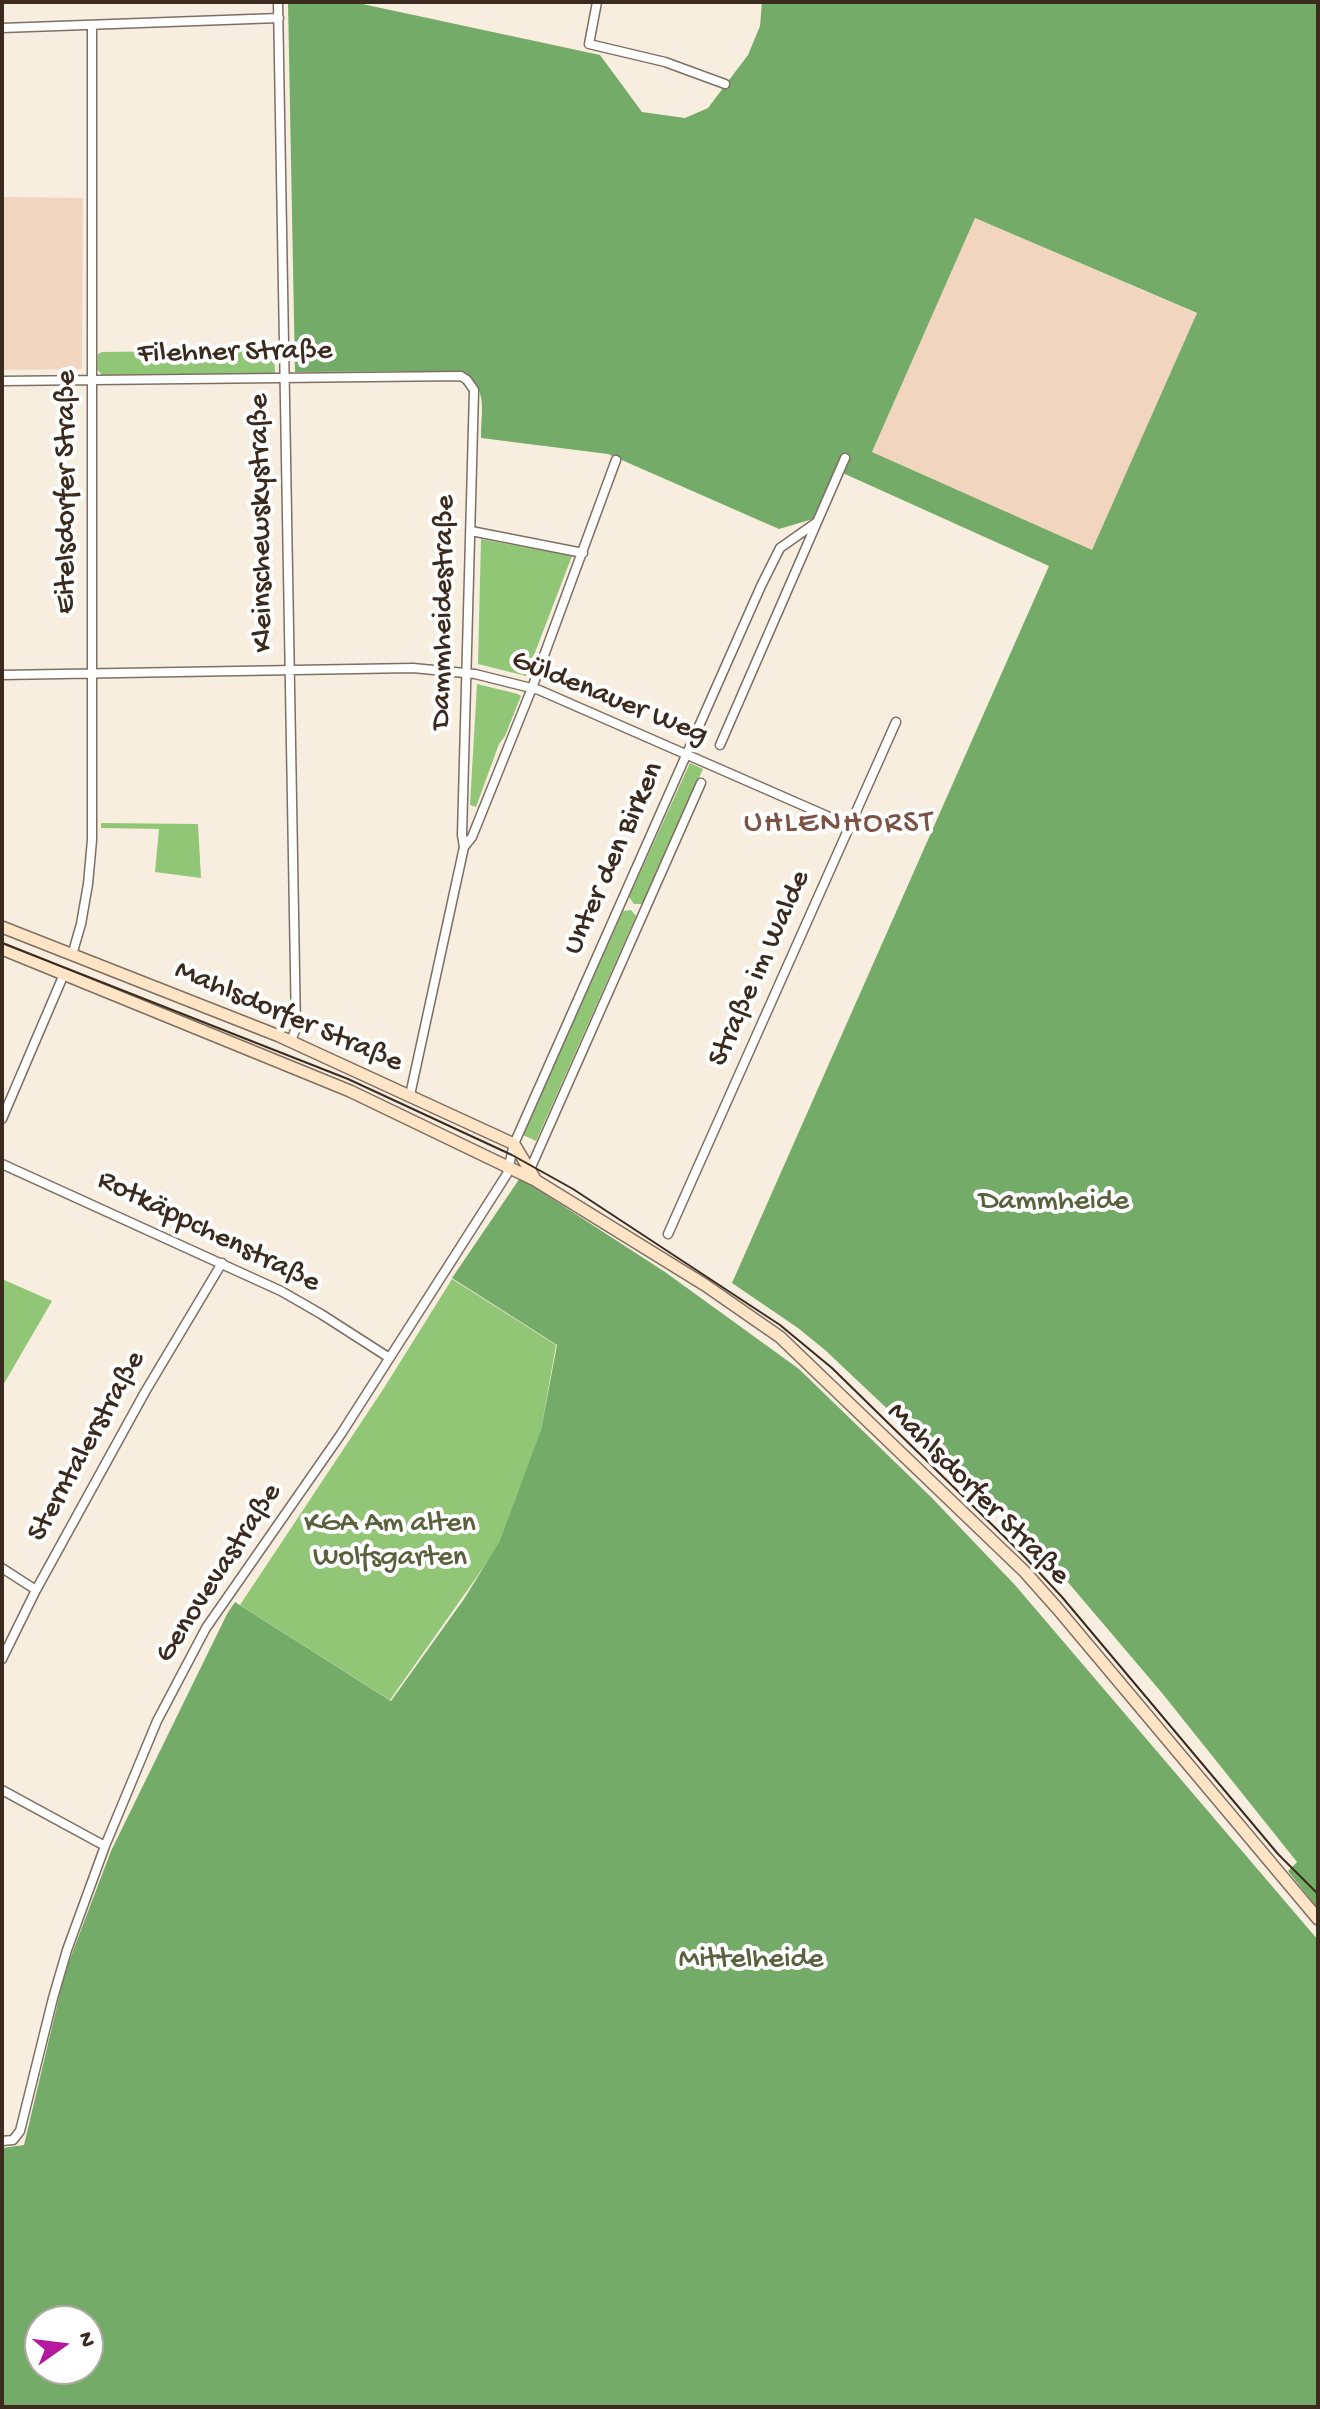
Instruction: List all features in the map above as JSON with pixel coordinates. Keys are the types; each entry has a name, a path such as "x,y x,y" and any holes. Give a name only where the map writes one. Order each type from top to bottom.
{"main road":[{"name":"Mahlsdorfer Straße","path":"2,927 291,1041 410,1095 514,1144 530,1175"},
{"name":"Mahlsdorfer Straße","path":"2,949 350,1091 530,1175 755,1318 805,1359 1025,1572 1318,1919"},
{"path":"64,974 72,955"}],"street":[{"name":"Kleinschewskystraße","path":"278,2 296,1028 291,1041"},
{"path":"597,2 589,44 665,62 725,84"},
{"path":"2,28 279,18"},
{"name":"Eitelsdorfer Straße","path":"72,955 84,910 92,840 92,26"},
{"name":"Filehner Straße","path":"2,381 461,376 467,380"},
{"name":"Dammheidestraße","path":"464,847 474,390 467,380"},
{"path":"720,745 845,458"},
{"path":"410,1095 464,847 472,837 532,688 616,460"},
{"name":"Unter den Birken","path":"509,1166 514,1144 780,548 817,522"},
{"path":"471,531 583,553"},
{"name":"Güldenauer Weg","path":"2,675 413,668 468,673 532,688 850,826"},
{"name":"Straße im Walde","path":"668,1234 896,722"},
{"name":"Unter den Birken","path":"530,1175 701,783"},
{"path":"2,1119 64,974"},
{"name":"Rotkäppchenstraße","path":"2,1164 222,1263 308,1306 388,1357"},
{"name":"Genovevastraße","path":"2,2141 18,2136 57,1983 105,1846 157,1721 206,1628 341,1434 507,1174 509,1166"},
{"name":"Sterntalerstraße","path":"2,1659 36,1590 145,1392 222,1263"},
{"path":"2,1568 36,1590"},
{"path":"2,1790 105,1846"}],"shaded area":[{"path":"2,197 83,198 82,369 2,370"},
{"path":"975,218 1197,314 1092,551 872,452"}],"green space":[{"name":"Dammheide","path":"288,2 353,2 600,55 642,112 685,118 708,108 748,55 760,26 762,2 1318,2 1318,1909 1288,1871 1297,1862 1162,1693 1055,1567 825,1350 732,1283 1049,566 836,470 813,519 779,529 608,454 481,438 480,392 461,371 295,372","holes":["975,218 1197,313 1092,550 872,452"]},
{"path":"274,350 275,373 102,375 97,369 98,354 102,352"},
{"path":"481,539 572,556 526,676 478,664"},
{"path":"477,684 521,696 476,807 470,805"},
{"path":"690,763 703,769 642,904 634,904 629,897"},
{"path":"101,823 198,824 201,878 155,872 159,829 101,828"},
{"path":"631,910 636,916 536,1141 523,1135 623,911"},
{"name":"Mittelheide","path":"520,1178 665,1272 799,1369 931,1497 1015,1585 1318,1940 1318,2407 2,2407 2,2148 24,2145 65,1972 111,1851 227,1614 235,1602 391,1701 464,1599 500,1541 541,1430 557,1345 452,1278"},
{"path":"2,1279 52,1301 2,1387"},
{"name":"KGA Am alten Wolfsgarten","path":"452,1279 556,1345 541,1430 502,1541 390,1700 240,1605 384,1388"}],"tram line":[{"path":"2,943 348,1079 512,1155 573,1189 780,1325 832,1368 1022,1554 1062,1597 1278,1854 1318,1894"}],"district":[{"name":"UHLENHORST","path":"839,825"}]}
